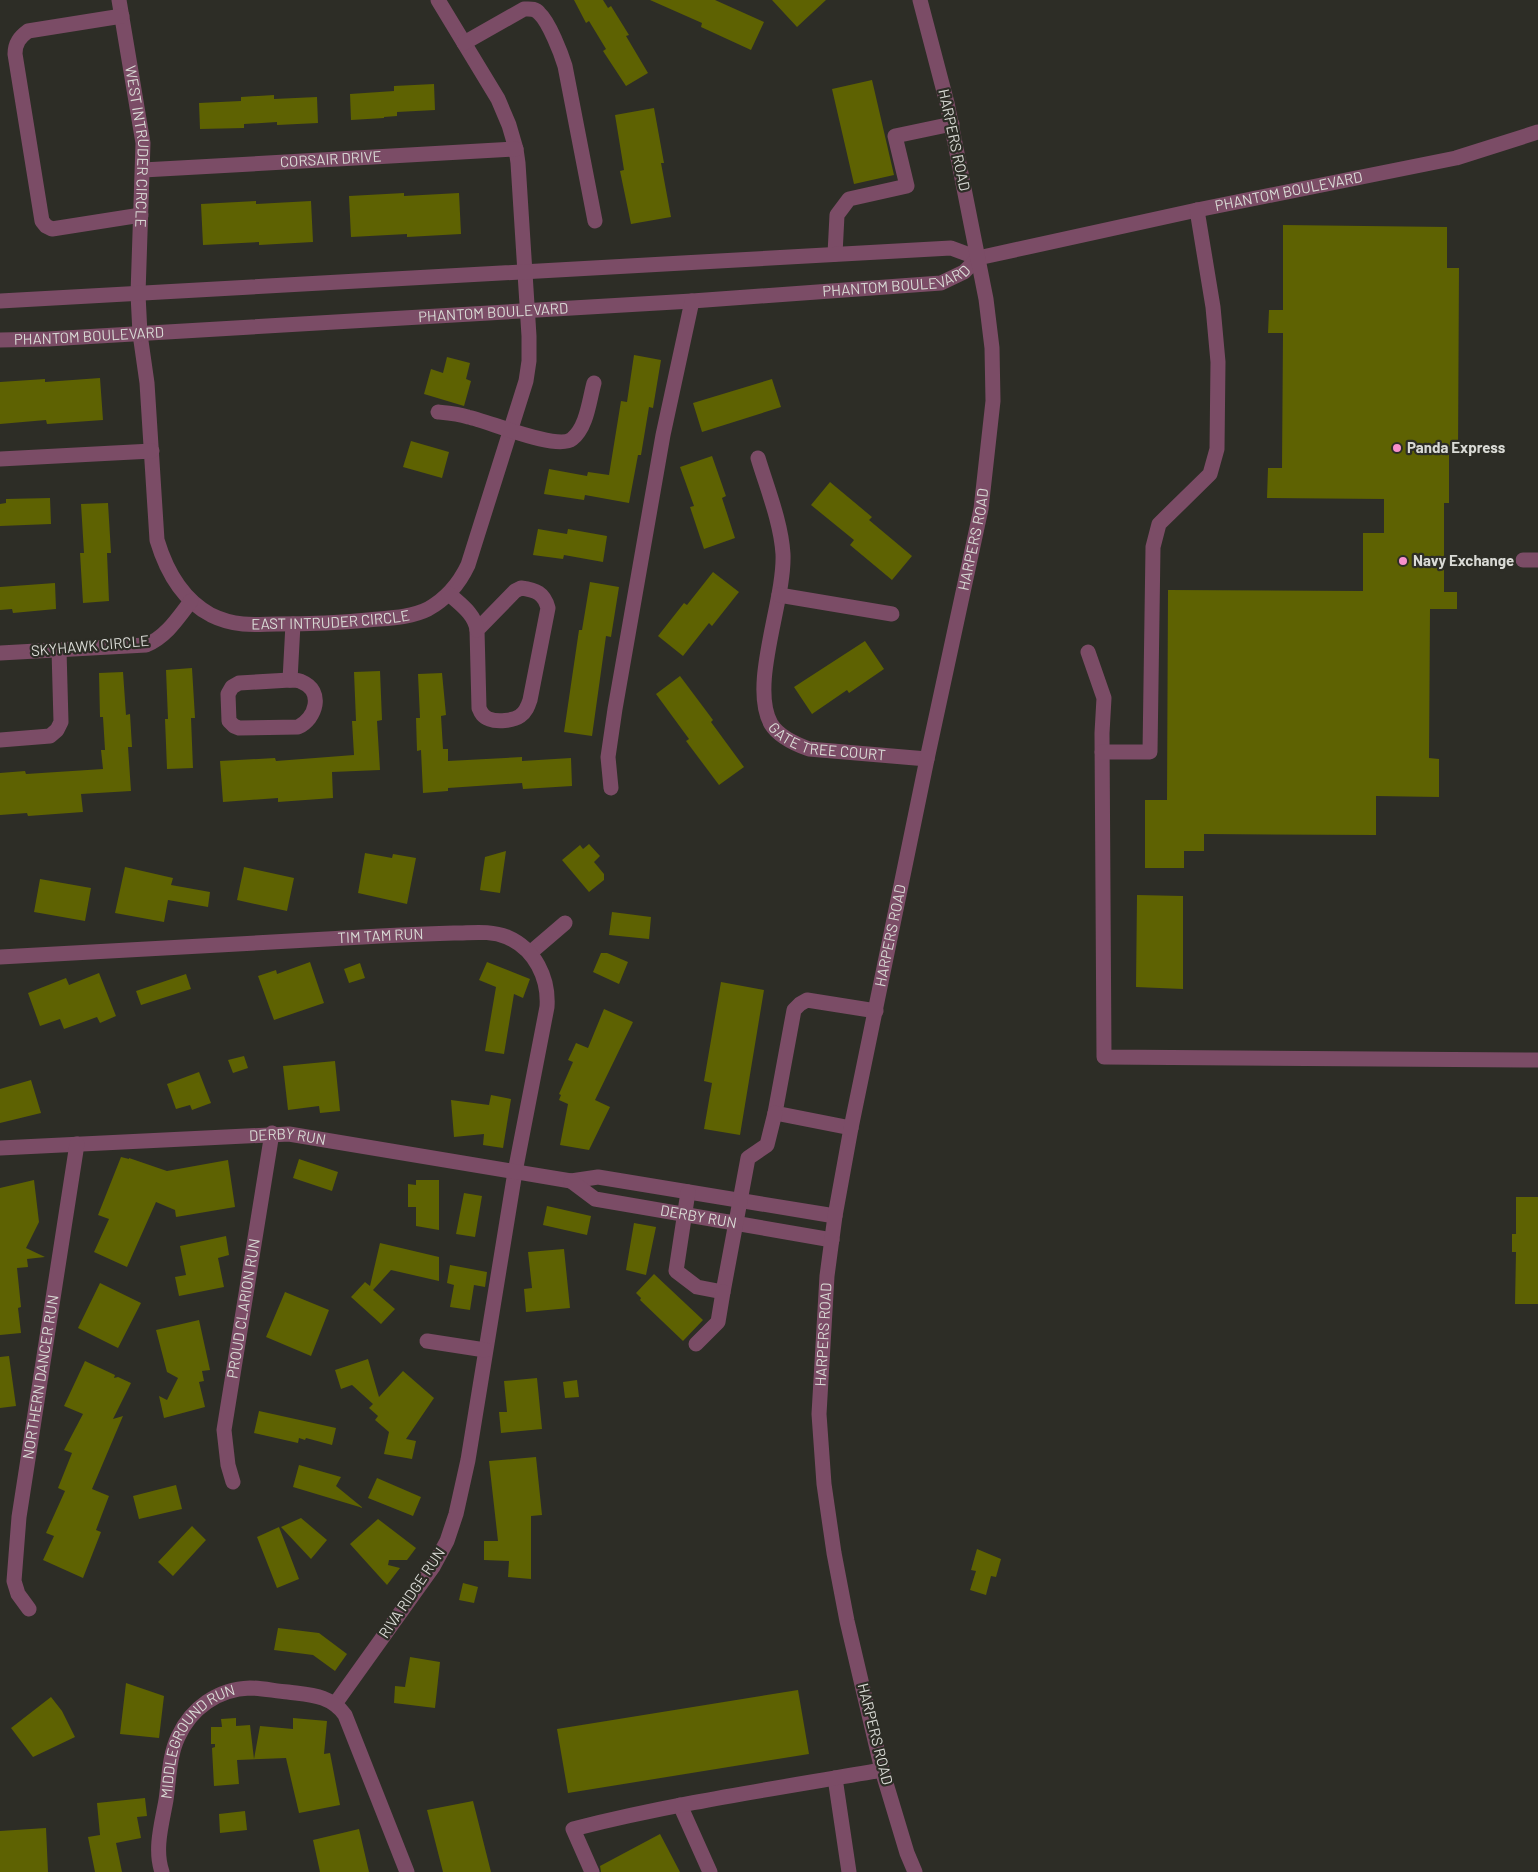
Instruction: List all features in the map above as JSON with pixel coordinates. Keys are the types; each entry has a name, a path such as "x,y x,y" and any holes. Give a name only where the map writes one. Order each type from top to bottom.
{"street":[{"name":"WEST INTRUDER CIRCLE","path":"119,0 143,143 138,294"},
{"path":"438,0 498,99 509,125 516,149 525,271"},
{"name":"HARPERS ROAD","path":"915,1872 907,1853 882,1770 845,1612 824,1484 819,1414 827,1276 835,1216 851,1128 927,759 981,510 993,401 992,348 986,299 952,124 920,0"},
{"path":"464,43 524,9 532,9 539,13 559,47 566,66 595,221"},
{"path":"122,16 28,32 19,38 15,54 42,221 46,226 52,228 141,215"},
{"path":"835,254 837,215 849,200 906,186 895,136 952,124"},
{"name":"PHANTOM BOULEVARD","path":"0,340 140,334 527,311 941,283 964,272 978,258 1197,210 1456,158 1538,132"},
{"name":"CORSAIR DRIVE","path":"143,170 516,149"},
{"path":"1102,752 1150,752 1153,547 1159,524 1210,474 1217,449 1218,362 1213,307 1197,210"},
{"name":"PHANTOM BOULEVARD","path":"0,301 951,248 978,258"},
{"name":"EAST INTRUDER CIRCLE","path":"138,294 140,334 147,383 157,540 174,582 191,601 210,614 229,622 244,624 324,624 404,617 426,610 449,594 462,578 468,566 526,380 529,361 525,271"},
{"path":"611,788 608,757 615,709 663,435 692,301"},
{"path":"438,412 469,416 559,443 572,439 584,422 594,383"},
{"path":"0,460 152,451"},
{"name":"GATE TREE COURT","path":"758,458 778,524 783,554 779,594 763,686 765,706 772,724 784,737 794,744 809,749 927,759"},
{"path":"449,594 472,615 476,623 479,708 482,715 489,719 512,720 521,716 527,709 530,700 548,608 546,600 540,593 534,590 521,588 514,591 477,630"},
{"path":"779,594 892,614"},
{"name":"SKYHAWK CIRCLE","path":"0,653 146,645 163,636 191,601"},
{"path":"290,680 293,624"},
{"path":"0,740 50,736 57,730 62,722 59,650"},
{"path":"1088,652 1104,698 1102,752 1104,1058 1538,1060"},
{"path":"290,680 302,682 310,687 315,695 316,705 311,718 305,724 298,726 239,728 229,721 228,694 232,687 239,683 290,680"},
{"path":"530,953 566,923"},
{"name":"TIM TAM RUN","path":"0,957 406,934 489,933 511,939 530,953 539,966 546,981 547,1008 515,1172"},
{"path":"696,1344 718,1322 748,1158 767,1145 775,1114 794,1010 807,1000 876,1011"},
{"path":"775,1114 851,1128"},
{"name":"PROUD CLARION RUN","path":"233,1482 228,1465 224,1430 272,1134"},
{"name":"DERBY RUN","path":"0,1148 289,1134 571,1181 598,1177 835,1216"},
{"name":"NORTHERN DANCER RUN","path":"29,1609 18,1594 14,1581 19,1517 77,1144"},
{"name":"RIVA RIDGE RUN","path":"335,1704 433,1567 447,1541 456,1514 468,1460 515,1172"},
{"name":"DERBY RUN","path":"571,1181 595,1199 832,1240"},
{"path":"688,1192 676,1271 697,1287 723,1292"},
{"path":"427,1341 485,1350"},
{"name":"MIDDLEGROUND RUN","path":"162,1872 158,1850 172,1756 178,1737 191,1716 216,1696 244,1688 324,1697 335,1704"},
{"path":"335,1704 345,1715 407,1872"},
{"path":"592,1872 573,1830 625,1816 726,1796 882,1770"},
{"path":"835,1778 849,1872"},
{"path":"680,1805 710,1872"}],"building":[{"path":"574,0 603,0 608,8 611,6 629,35 626,36 648,73 626,86 603,51 606,49 589,21 586,23"},
{"path":"650,0 715,0 764,22 751,50 701,27 702,23"},
{"path":"772,0 826,0 797,27"},
{"path":"872,80 894,175 854,184 832,89"},
{"path":"434,84 435,110 397,112 397,116 351,120 350,94 394,91 394,86"},
{"path":"274,95 274,99 317,97 318,123 277,125 277,122 244,124 244,128 200,129 199,103 241,101 241,97"},
{"path":"654,108 664,163 661,163 671,217 631,224 620,171 624,170 615,115"},
{"path":"404,193 404,196 459,193 461,234 407,237 407,234 351,237 349,196"},
{"path":"256,201 256,204 311,201 313,242 259,245 259,242 203,245 201,204"},
{"name":"Navy Exchange","path":"1283,225 1447,227 1447,268 1459,268 1458,452 1449,452 1449,503 1444,503 1444,592 1457,592 1457,609 1430,609 1429,758 1439,759 1439,797 1376,796 1376,835 1204,834 1204,851 1184,851 1184,868 1145,868 1145,800 1167,800 1168,590 1363,591 1363,533 1384,533 1384,499 1267,498 1268,468 1282,468 1283,333 1268,333 1269,310 1283,310"},
{"path":"634,355 661,360 653,408 649,407 641,455 638,455 629,503 585,495 584,500 544,494 549,469 587,476 588,472 609,475 621,401 627,402"},
{"path":"447,357 470,363 466,379 471,381 464,406 424,394 431,369 443,373"},
{"path":"100,378 103,420 47,424 46,420 0,424 0,382 45,379 45,382"},
{"path":"772,379 781,407 702,432 693,403"},
{"path":"411,441 449,452 442,478 403,467"},
{"path":"712,456 726,496 722,498 735,538 704,549 690,507 694,506 680,467"},
{"path":"830,482 872,517 869,520 912,556 892,580 850,545 854,540 811,505"},
{"path":"50,498 51,524 0,526 0,504 6,503 6,499"},
{"path":"108,503 111,553 107,553 109,601 83,603 80,553 84,553 81,504"},
{"path":"538,529 567,534 568,529 607,536 603,562 564,555 563,559 533,555"},
{"path":"713,572 739,592 712,626 709,623 683,656 658,636 684,603 687,605"},
{"path":"590,582 619,587 611,637 606,636 592,736 564,732 579,630 582,630"},
{"path":"55,583 56,609 13,613 12,609 0,610 0,587"},
{"path":"865,641 884,669 849,693 847,690 812,714 794,687"},
{"path":"192,668 195,718 191,718 193,768 167,769 165,719 168,719 166,670"},
{"path":"380,671 382,720 377,721 380,770 332,772 333,798 278,802 278,798 223,802 220,761 275,758 276,761 354,755 352,721 356,721 354,672"},
{"path":"123,672 126,715 130,714 132,747 128,747 131,791 81,794 83,812 28,816 27,813 0,815 0,773 25,771 26,774 103,769 101,750 105,750 103,717 100,717 99,673"},
{"path":"442,673 446,715 441,716 443,749 448,749 448,761 522,757 522,761 571,758 572,786 523,789 522,783 448,788 448,791 423,793 421,750 417,751 416,718 420,718 418,674"},
{"path":"680,676 713,720 711,722 744,767 719,785 686,741 689,739 656,694"},
{"path":"589,844 600,856 594,862 604,874 604,880 589,892 562,860 580,845 583,849"},
{"path":"506,851 500,893 480,890 485,857"},
{"path":"365,853 392,858 393,854 416,858 407,904 358,893"},
{"path":"125,867 173,878 171,885 210,892 208,907 168,900 164,922 115,913"},
{"path":"244,867 294,878 287,911 237,900"},
{"path":"40,879 91,888 85,921 34,912"},
{"path":"1137,895 1183,896 1183,989 1136,987"},
{"path":"612,912 651,917 649,939 609,935"},
{"path":"601,953 607,953 628,962 619,984 593,972"},
{"path":"310,962 324,1003 274,1020 258,976 276,970 277,974"},
{"path":"487,962 530,979 523,998 514,994 504,1054 485,1051 496,987 479,980"},
{"path":"360,963 365,978 349,983 344,969"},
{"path":"99,973 116,1016 100,1023 97,1017 64,1029 60,1019 40,1026 28,993 66,978 69,985"},
{"path":"186,974 191,989 141,1005 136,991"},
{"path":"721,982 764,990 740,1135 704,1129 712,1083 704,1081"},
{"path":"604,1009 633,1022 595,1100 610,1107 589,1150 560,1145 568,1104 559,1100 561,1095 559,1094 573,1062 568,1060 576,1043 588,1048"},
{"path":"244,1056 248,1068 233,1073 228,1060"},
{"path":"335,1061 340,1111 320,1113 319,1106 288,1110 283,1066"},
{"path":"199,1072 211,1103 192,1110 190,1105 176,1109 167,1084"},
{"path":"31,1080 41,1113 0,1123 0,1089"},
{"path":"491,1095 511,1099 503,1148 483,1145 484,1134 454,1137 451,1100 489,1105"},
{"path":"121,1157 167,1171 228,1160 235,1207 176,1217 175,1210 156,1202 127,1267 94,1252 109,1219 98,1215"},
{"path":"299,1159 338,1172 332,1191 293,1178"},
{"path":"34,1180 39,1222 26,1248 45,1257 27,1259 28,1267 17,1268 21,1307 18,1308 21,1333 0,1335 0,1188"},
{"path":"416,1180 439,1180 439,1230 416,1226 416,1207 408,1207 408,1184 416,1185"},
{"path":"464,1193 482,1196 475,1237 456,1234"},
{"path":"1516,1197 1538,1197 1538,1304 1515,1304 1516,1252 1512,1252 1512,1234 1516,1234"},
{"path":"547,1206 591,1216 587,1235 543,1225"},
{"path":"634,1223 656,1227 646,1275 626,1270"},
{"path":"226,1236 229,1255 218,1258 224,1287 179,1296 175,1277 186,1275 180,1246"},
{"path":"380,1243 439,1257 439,1281 391,1270 373,1290 395,1309 381,1324 351,1297 365,1282 370,1286"},
{"path":"564,1249 570,1308 526,1312 524,1289 532,1288 528,1252"},
{"path":"450,1265 487,1272 485,1287 474,1285 470,1310 450,1307 454,1285 447,1283"},
{"path":"654,1274 703,1320 683,1341 640,1300 641,1298 636,1293"},
{"path":"100,1283 141,1303 118,1348 78,1328"},
{"path":"285,1292 329,1310 311,1356 266,1337"},
{"path":"199,1320 210,1370 202,1371 204,1381 199,1382 205,1407 164,1418 159,1396 167,1400 178,1378 167,1372 156,1330"},
{"path":"9,1356 16,1406 0,1408 0,1357"},
{"path":"368,1359 379,1397 403,1371 434,1398 406,1439 416,1441 412,1459 384,1454 389,1432 375,1420 378,1416 369,1408 373,1404 352,1385 341,1389 335,1370"},
{"path":"85,1361 115,1375 114,1378 118,1377 131,1383 113,1419 123,1416 92,1489 109,1496 96,1530 101,1532 83,1578 43,1560 54,1536 46,1533 65,1491 58,1488 72,1453 64,1450 83,1414 64,1406"},
{"path":"537,1378 542,1429 501,1433 499,1412 507,1412 504,1381"},
{"path":"577,1380 579,1397 565,1398 563,1382"},
{"path":"259,1411 336,1428 332,1445 306,1438 305,1440 299,1438 298,1443 254,1433"},
{"path":"536,1457 542,1515 531,1516 531,1579 508,1577 509,1561 484,1560 484,1541 498,1541 489,1461"},
{"path":"299,1465 341,1477 336,1486 363,1508 293,1487"},
{"path":"377,1478 421,1497 413,1516 368,1498"},
{"path":"176,1485 182,1509 139,1519 133,1496"},
{"path":"301,1518 327,1540 311,1559 281,1527"},
{"path":"378,1519 416,1548 407,1560 389,1560 388,1565 400,1568 387,1585 350,1544"},
{"path":"192,1526 206,1540 173,1576 158,1562"},
{"path":"279,1527 299,1579 277,1588 257,1537"},
{"path":"977,1549 1001,1559 996,1577 991,1576 986,1595 970,1590 976,1571 971,1570"},
{"path":"463,1583 478,1587 474,1603 459,1600"},
{"path":"278,1628 319,1633 347,1654 335,1671 313,1655 274,1650"},
{"path":"410,1657 440,1662 435,1708 394,1703 395,1686 405,1687"},
{"path":"126,1683 164,1696 159,1738 120,1734"},
{"path":"798,1690 809,1754 568,1793 557,1729"},
{"path":"51,1697 62,1711 75,1737 33,1757 11,1728"},
{"path":"236,1718 236,1726 250,1725 254,1759 260,1726 293,1729 293,1718 327,1721 324,1754 330,1753 340,1805 299,1813 286,1758 237,1760 239,1784 214,1786 212,1748 215,1747 215,1744 211,1744 211,1727 222,1727 221,1719"},
{"path":"145,1798 147,1816 137,1817 141,1838 116,1843 122,1872 95,1872 88,1837 100,1835 97,1803"},
{"path":"473,1801 491,1872 443,1872 427,1810"},
{"path":"245,1811 247,1830 220,1833 219,1814"},
{"path":"46,1828 48,1872 0,1872 0,1831"},
{"path":"359,1829 369,1872 320,1872 313,1840"},
{"path":"660,1834 680,1872 601,1872 600,1866"}],"place":[{"name":"Panda Express","path":"1397,448"},
{"name":"Navy Exchange","path":"1403,561"}]}
